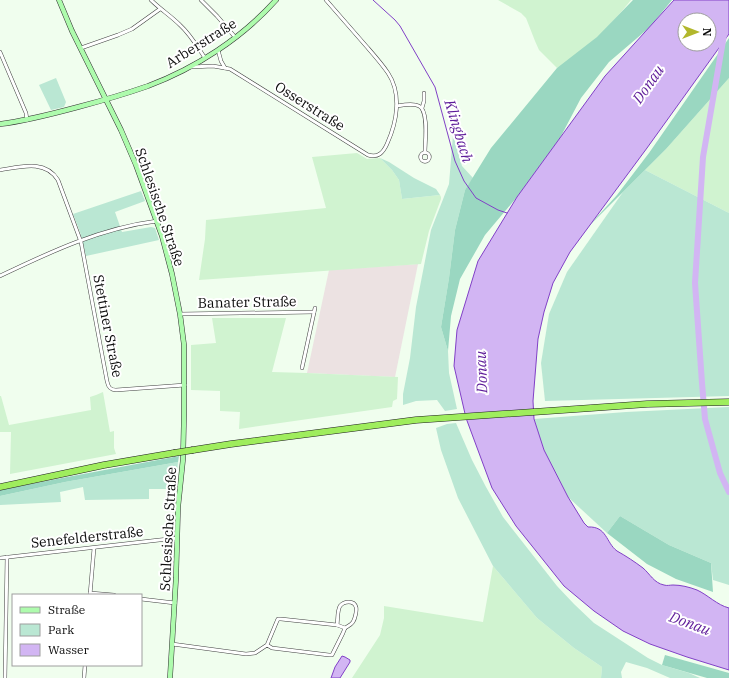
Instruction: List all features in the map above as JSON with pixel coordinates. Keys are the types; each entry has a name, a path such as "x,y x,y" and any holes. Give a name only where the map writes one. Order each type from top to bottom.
{"highway":[{"path":"0,487 104,465 174,453 261,440 433,418 646,404 729,402"}],"street":[{"name":"Schlesische Straße","path":"59,0 130,150 164,242 180,314 184,345 185,385 183,446 178,502 175,604 170,678"},
{"path":"151,0 186,30 196,43 204,58"},
{"path":"201,0 235,37"},
{"name":"Arberstraße","path":"0,124 27,120 55,113 148,86 187,68 218,50 256,20 276,0"},
{"path":"326,0 389,73 393,80 397,96 397,106 412,105 420,106 422,108"},
{"path":"81,48 132,29 160,9"},
{"path":"218,50 225,68"},
{"path":"0,52 26,113 27,120"},
{"name":"Osserstraße","path":"187,68 209,66 225,68 235,72 368,155 373,156 379,155 387,144 393,126 397,106"},
{"path":"424,93 422,108 425,115 425,152"},
{"path":"0,170 36,166 45,168 54,174 58,180 80,240"},
{"path":"0,276 54,250 80,240 136,224 157,221"},
{"name":"Stettiner Straße","path":"80,240 109,388 116,390 185,385"},
{"name":"Banater Straße","path":"180,314 315,310 302,368"},
{"name":"Senefelderstraße","path":"0,558 177,538"},
{"path":"90,594 94,548"},
{"path":"5,678 7,557"},
{"name":"Schlesische Straße","path":"142,599 175,604"},
{"path":"267,645 272,648 332,655 344,633 345,628 354,621 356,609 354,603 344,603 340,607 337,625"},
{"path":"172,644 246,654 255,653 267,645 278,619 337,625 345,628"},
{"path":"84,678 85,666"}],"shaded area":[{"path":"418,264 395,377 307,373 329,270"}],"green space":[{"path":"498,0 631,0 600,35 569,61 557,68 539,50 526,18 521,13"},
{"path":"633,0 672,0 650,27 609,62 581,98 560,138 517,197 485,235 460,279 451,316 448,351 441,327 455,230 465,190 491,148 557,68 597,37"},
{"path":"729,38 729,78 666,149 585,230 617,195 649,153"},
{"path":"56,78 66,102 64,107 51,110 39,85"},
{"path":"729,78 729,213 645,170 666,149"},
{"path":"453,135 462,166 473,178 465,190 455,230 441,327 448,351 449,373 457,409 445,411 437,400 416,401 403,405 403,394 410,358 416,307 431,230 449,184"},
{"path":"357,153 367,159 380,158 392,170 399,180 402,199 440,195 441,199 429,231 421,264 199,280 205,239 206,220 326,208 312,157"},
{"path":"380,158 436,189 440,195 402,199 399,180 392,170"},
{"path":"645,170 729,213 729,396 545,401 541,363 549,314 567,272 623,192"},
{"path":"141,191 145,201 115,212 122,232 151,227 155,228 159,240 86,256 80,232 73,214"},
{"path":"212,318 286,318 272,372 398,377 397,399 393,401 392,407 239,429 240,412 220,411 220,391 191,390 191,345 216,343"},
{"path":"103,392 110,432 114,431 114,448 116,454 10,474 11,432 0,432 0,396 9,425 91,410 90,397"},
{"path":"729,407 729,585 713,580 711,563 669,545 620,516 607,533 568,497 544,450 534,419 626,412"},
{"path":"456,423 472,460 503,517 557,586 574,604 594,623 648,658 662,665 700,678 670,678 647,668 626,662 621,672 622,678 601,678 602,667 574,648 537,618 493,566 458,498 441,450 436,428 447,424"},
{"path":"179,456 178,462 65,482 0,496 0,490"},
{"path":"178,462 175,489 149,489 149,499 85,500 83,487 60,492 61,502 0,505 0,496 65,482"},
{"path":"620,516 669,545 711,563 713,592 676,579 647,564 607,533"},
{"path":"493,566 537,618 574,648 602,667 601,678 352,678 380,635 384,618 384,606 483,622"},
{"path":"665,655 729,673 729,678 707,678 662,665"}],"water":[{"name":"Donau","path":"674,0 729,0 729,34 717,51 717,12 677,12 677,52 716,52 570,252 553,283 538,339 533,401 534,419 544,450 568,497 584,523 588,527 594,527 603,532 613,548 643,568 657,582 665,585 682,586 697,590 720,605 729,608 729,670 650,644 623,631 594,611 564,586 516,526 492,488 466,418 454,366 457,330 478,261 517,197 605,76"},
{"path":"342,656 350,660 350,662 340,678 331,678 335,667"}],"waterway":[{"name":"Klingbach","path":"373,0 400,26 435,87 455,161 464,181 476,198 498,210 507,213"},
{"path":"724,35 703,157 695,283 705,419 720,473 729,492"}]}
